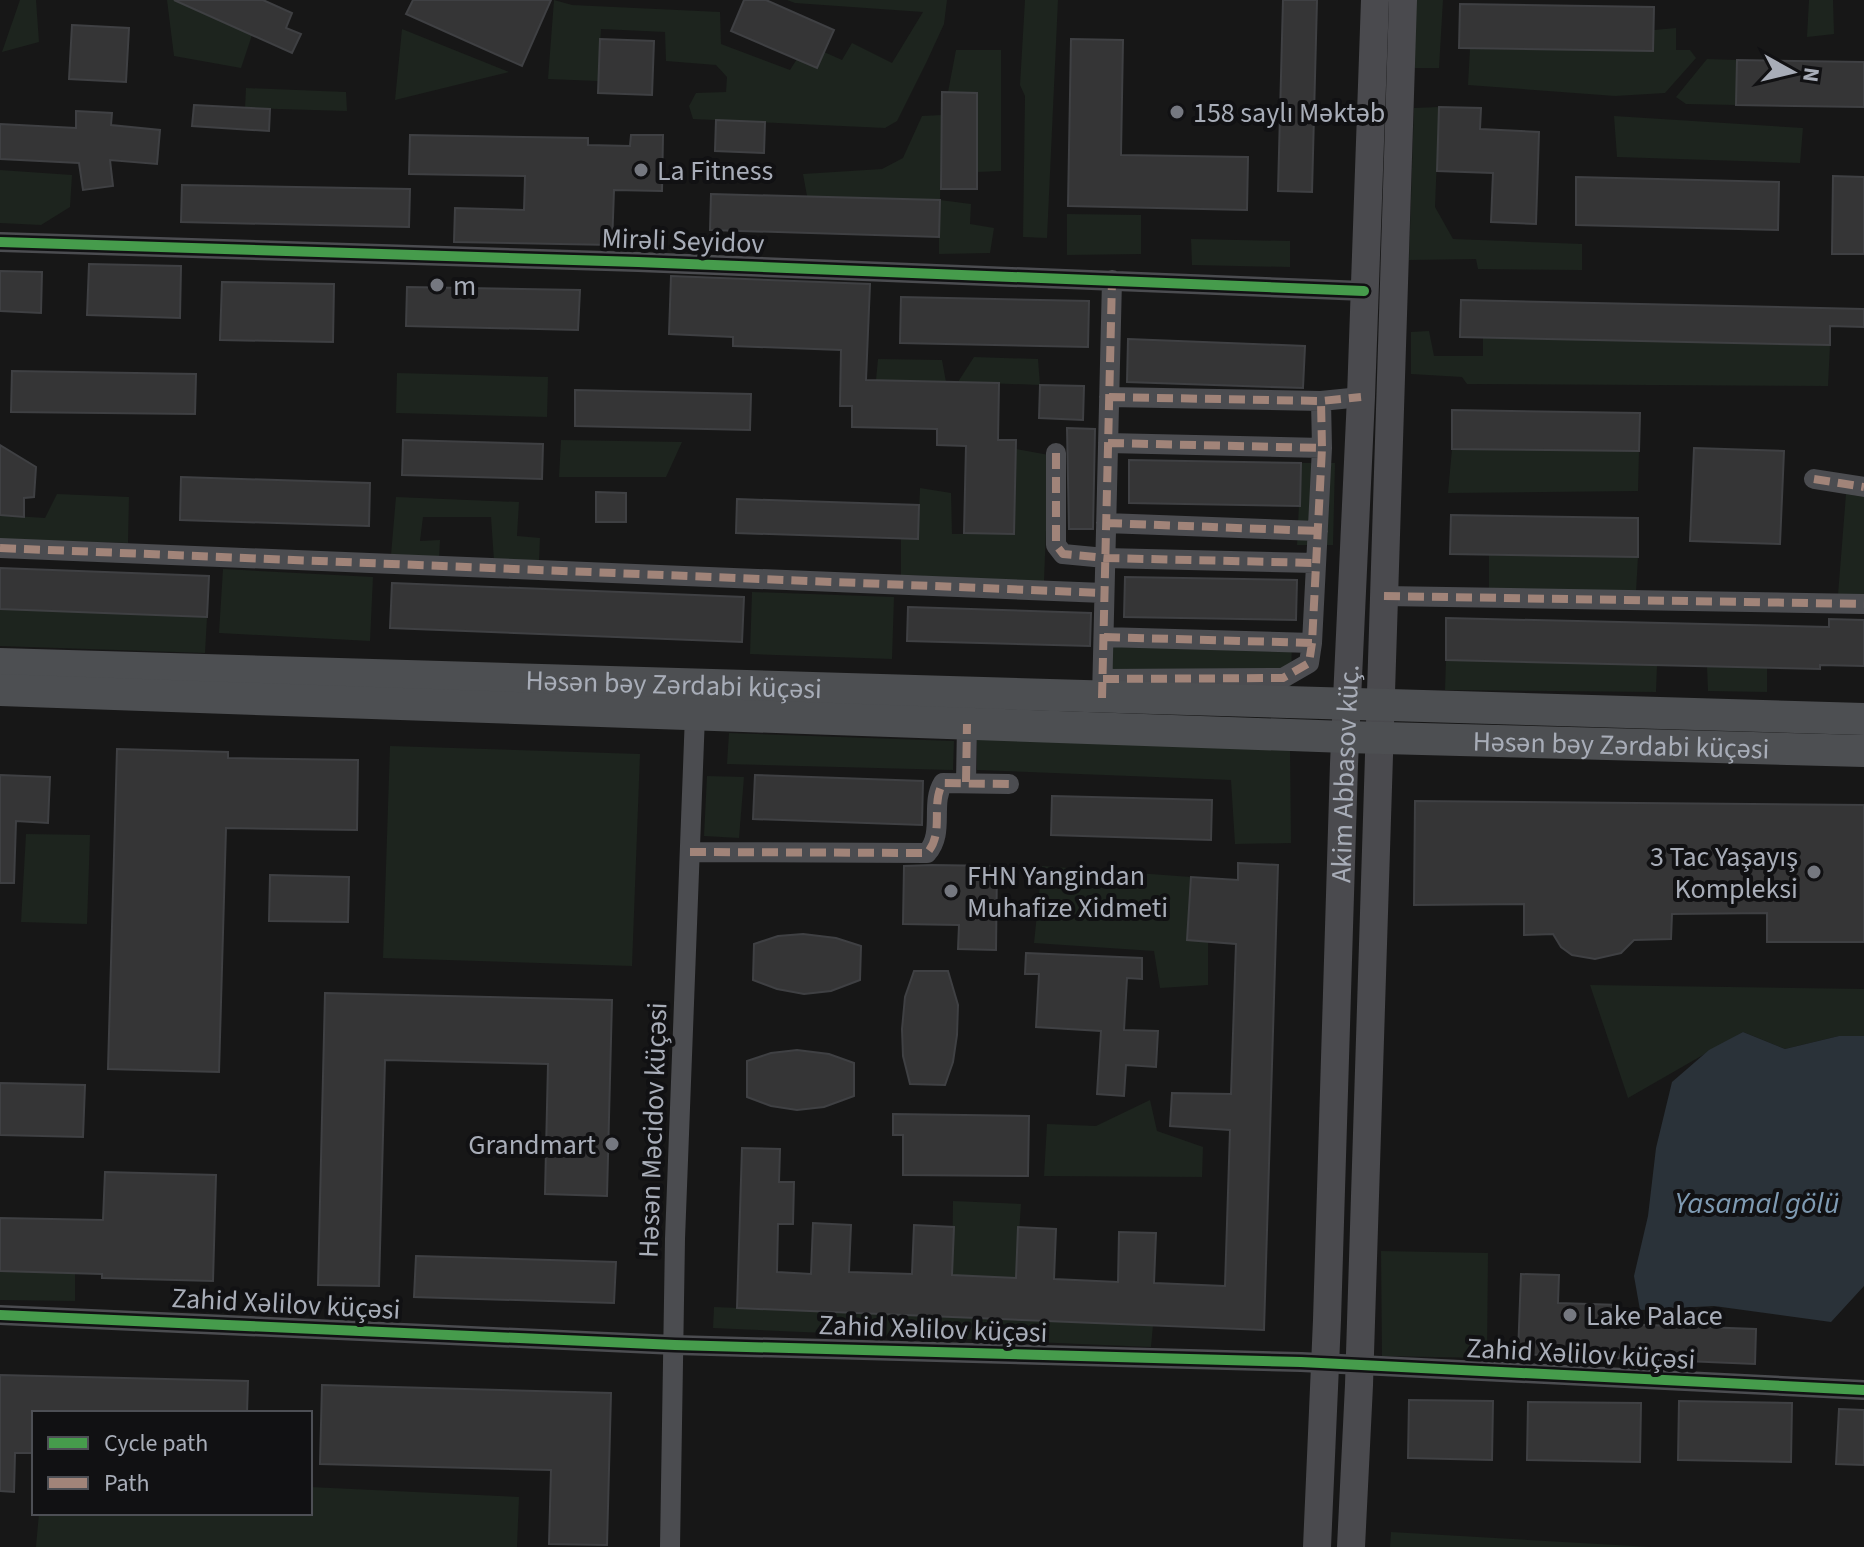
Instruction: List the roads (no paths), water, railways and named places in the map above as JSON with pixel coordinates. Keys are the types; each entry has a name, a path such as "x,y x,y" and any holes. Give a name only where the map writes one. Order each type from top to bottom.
{"main road":[{"name":"Akim Abbasov küç.","path":"1317,1547 1375,0"},
{"name":"Akim Abbasov küç.","path":"1351,1547 1360,1366 1403,0"},
{"path":"1361,397 1391,397"},
{"name":"Həsən bəy Zərdabi küçəsi","path":"0,664 1102,689 1347,704 1864,719"},
{"name":"Həsən bəy Zərdabi küçəsi","path":"0,690 1346,737 1864,751"},
{"path":"1334,1051 1368,1052"}],"street":[{"name":"Mirəli Seyidov","path":"0,242 511,257 1364,291"},
{"path":"1112,280 1102,689 1283,678 1309,663 1322,448 1321,401"},
{"path":"1109,397 1321,401 1361,397"},
{"path":"1108,443 1322,448"},
{"path":"1056,453 1056,545 1063,554 1105,558 1316,563"},
{"path":"1814,479 1864,487"},
{"path":"1106,523 1318,531"},
{"path":"0,548 1104,593"},
{"path":"1384,596 1864,604"},
{"path":"1104,637 1312,643"},
{"name":"Həsən Məcidov küçəsi","path":"670,1547 675,1239 695,715"},
{"path":"966,782 967,724"},
{"path":"690,852 927,853 933,846 938,791 943,783 1009,784"},
{"name":"Zahid Xəlilov küçəsi","path":"0,1315 675,1345 1325,1363 1864,1390"}],"water":[{"name":"Yasamal gölü","path":"1743,1032 1785,1049 1839,1036 1864,1036 1864,1286 1831,1322 1714,1306 1640,1310 1634,1276 1648,1216 1656,1148 1672,1082 1709,1050"}],"place":[{"name":"158 saylı Məktəb","path":"1177,112"},
{"name":"La Fitness","path":"641,170"},
{"name":"m","path":"437,285"},
{"name":"3 Tac Yaşayış Kompleksi","path":"1814,872"},
{"name":"FHN Yangindan Muhafize Xidmeti","path":"951,891"},
{"name":"Grandmart","path":"612,1144"},
{"name":"Lake Palace","path":"1570,1315"}]}
